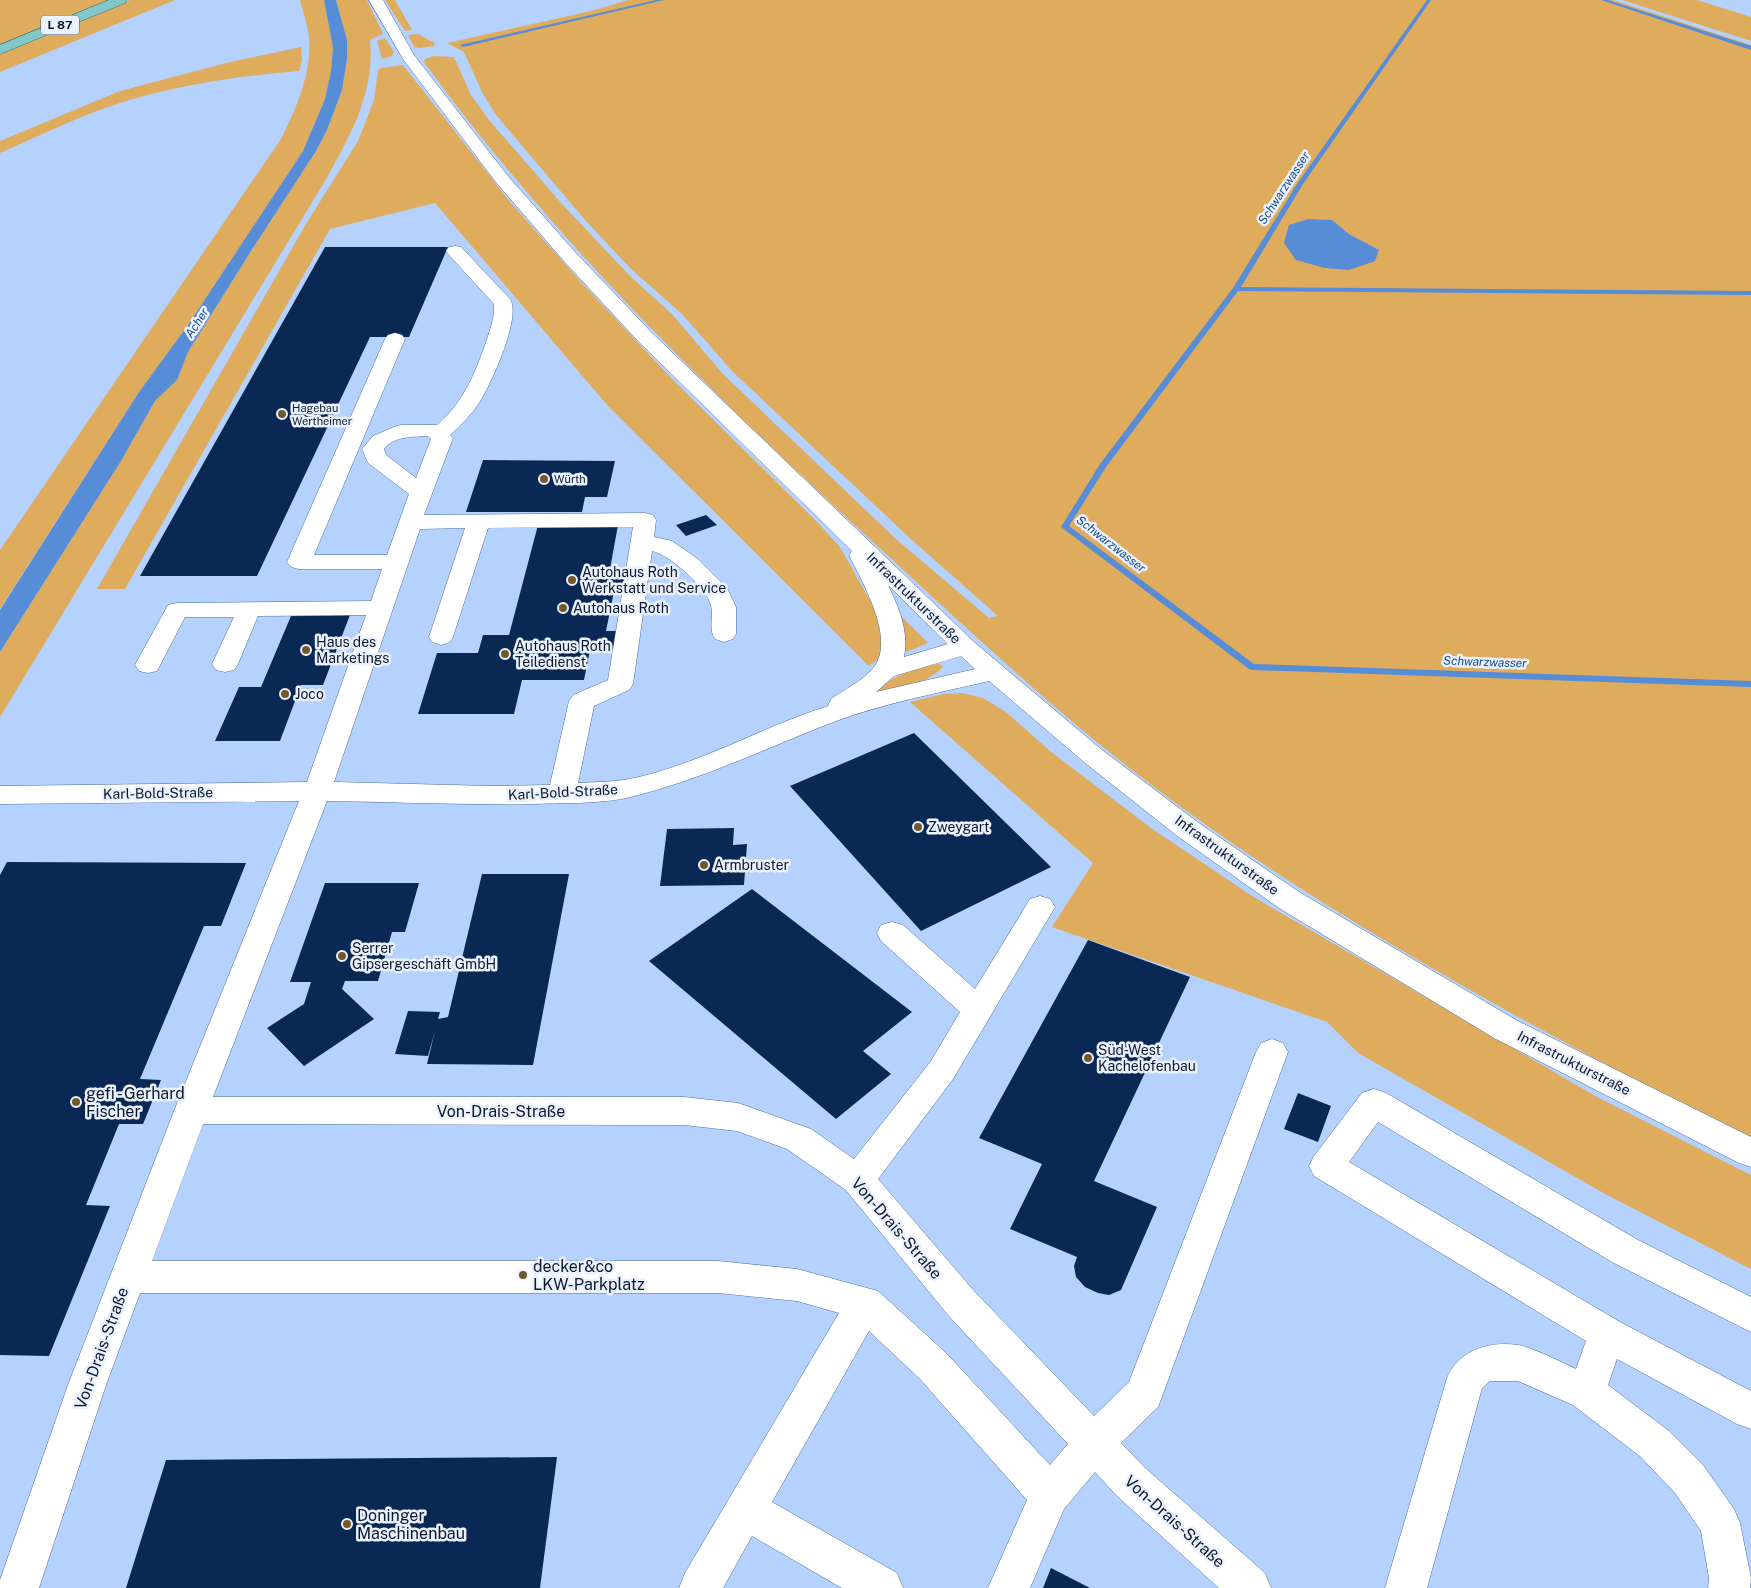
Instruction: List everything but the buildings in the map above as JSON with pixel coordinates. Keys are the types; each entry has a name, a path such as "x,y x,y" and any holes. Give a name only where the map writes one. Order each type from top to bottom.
{"main road":[{"name":"L 87","path":"0,50 120,0"}],"street":[{"name":"Infrastrukturstraße","path":"376,0 408,56 501,178 569,256 646,337 771,461 965,647 1100,762 1186,828 1289,900 1505,1029 1751,1153"},
{"path":"438,434 455,421 472,400 487,369 505,313 503,303 455,251"},
{"path":"395,339 299,562 397,562"},
{"path":"317,790 410,522 442,438 433,430 401,431 380,440 373,449 376,458 421,492"},
{"path":"410,522 645,520 620,684 582,701 562,794"},
{"path":"441,637 479,521"},
{"path":"641,542 664,546 690,564 719,593 724,607 724,634"},
{"path":"855,542 890,618 893,632 892,648 886,670"},
{"path":"148,665 177,610 380,608"},
{"path":"225,664 249,610"},
{"path":"827,715 886,670 965,647"},
{"path":"827,715 871,701 994,672"},
{"name":"Karl-Bold-Straße","path":"0,795 317,790 491,795 562,794 624,789 674,775 726,757 827,715"},
{"name":"Von-Drais-Straße","path":"18,1588 87,1385 191,1111 317,790"},
{"path":"858,1180 942,1070 1040,907"},
{"path":"892,933 978,1010"},
{"path":"1009,1588 1050,1495 1094,1443 1144,1394 1272,1052"},
{"path":"1751,1315 1625,1252 1374,1104 1326,1166 1607,1334 1751,1411"},
{"name":"Von-Drais-Straße","path":"191,1111 693,1112 738,1117 799,1139 858,1180 961,1302 1131,1482 1250,1588"},
{"path":"128,1277 718,1277 796,1285 864,1303 933,1366 1050,1495"},
{"path":"700,1588 864,1303"},
{"path":"1587,1392 1607,1334"},
{"path":"1406,1588 1466,1378 1483,1364 1519,1363 1587,1392 1655,1444 1689,1479 1720,1523 1730,1578 1729,1588"},
{"path":"746,1510 882,1588"}],"shaded area":[{"path":"0,0 109,0 0,45"},
{"path":"130,0 175,0 0,72 0,54"},
{"path":"300,0 324,0 333,48 331,71 325,99 303,151 188,325 139,392 0,609 0,550 281,139 302,90 308,64 307,24"},
{"path":"336,0 367,0 383,34 370,40 371,60 369,78 365,96 352,131 325,181 0,717 0,652 121,461 155,401 177,380 188,352 316,151 327,130 342,90 347,59 347,40"},
{"path":"385,0 395,0 412,30 405,31"},
{"path":"628,0 1613,0 1751,45 1751,1138 1631,1078 1461,985 1307,893 1208,826 1113,755 1042,695 835,507 725,402 671,349 567,238 470,123 424,62 425,59 434,56 454,57 471,95 489,120 562,204 631,277 672,314 723,374 896,539 989,618 998,616 913,541 732,371 682,314 630,268 586,221 496,115 482,92 464,52 447,43 591,11","holes":["1308,219 1332,220 1349,234 1379,250 1375,261"]},
{"path":"1622,0 1697,0 1751,17 1751,41"},
{"path":"418,34 435,43 434,46 414,47 408,35"},
{"path":"385,38 394,52 392,56 382,59 377,41"},
{"path":"301,47 302,60 299,71 254,75 210,82 167,90 123,102 92,113 0,153 0,141 120,91 230,62"},
{"path":"403,65 511,203 582,283 673,380 840,547 880,618 884,637 880,658 869,666 608,406 435,203 330,229 125,589 97,589 306,224 358,141 374,100 378,70"},
{"path":"901,616 928,643 901,654 904,635"},
{"path":"940,664 943,667 919,683 872,697 868,693 911,670"},
{"path":"962,693 983,698 1006,712 1050,751 1151,828 1252,896 1597,1097 1751,1175 1751,1269 1607,1195 1358,1053 1327,1022 1052,927 1093,863 910,702 944,694"}],"water":[{"name":"Acher","path":"324,0 336,0 347,40 347,59 342,90 327,130 316,151 188,352 177,380 155,401 121,461 0,652 0,610 139,392 188,325 303,151 325,99 331,71 333,48"},
{"path":"1308,219 1332,220 1349,234 1379,250 1375,261 1349,270 1325,268 1296,260 1284,243 1289,225"}],"waterway":[{"path":"463,45 662,0"},
{"name":"Schwarzwasser","path":"1236,289 1300,184 1429,0"},
{"path":"1603,0 1751,48"},
{"path":"1236,289 1751,293"},
{"name":"Schwarzwasser","path":"1236,289 1103,466 1065,527 1252,667 1751,684"}],"place":[{"name":"Hagebau Wertheimer","path":"282,414"},
{"name":"Würth","path":"544,479"},
{"name":"Autohaus Roth Werkstatt und Service","path":"572,580"},
{"name":"Autohaus Roth","path":"563,608"},
{"name":"Haus des Marketings","path":"306,650"},
{"name":"Autohaus Roth Teiledienst","path":"505,654"},
{"name":"Joco","path":"285,694"},
{"name":"Zweygart","path":"918,827"},
{"name":"Armbruster","path":"704,865"},
{"name":"Serrer Gipsergeschäft GmbH","path":"342,956"},
{"name":"Süd-West Kachelofenbau","path":"1088,1058"},
{"name":"gefi - Gerhard Fischer","path":"76,1102"},
{"name":"decker&co LKW-Parkplatz","path":"523,1275"},
{"name":"Doninger Maschinenbau","path":"347,1524"}]}
